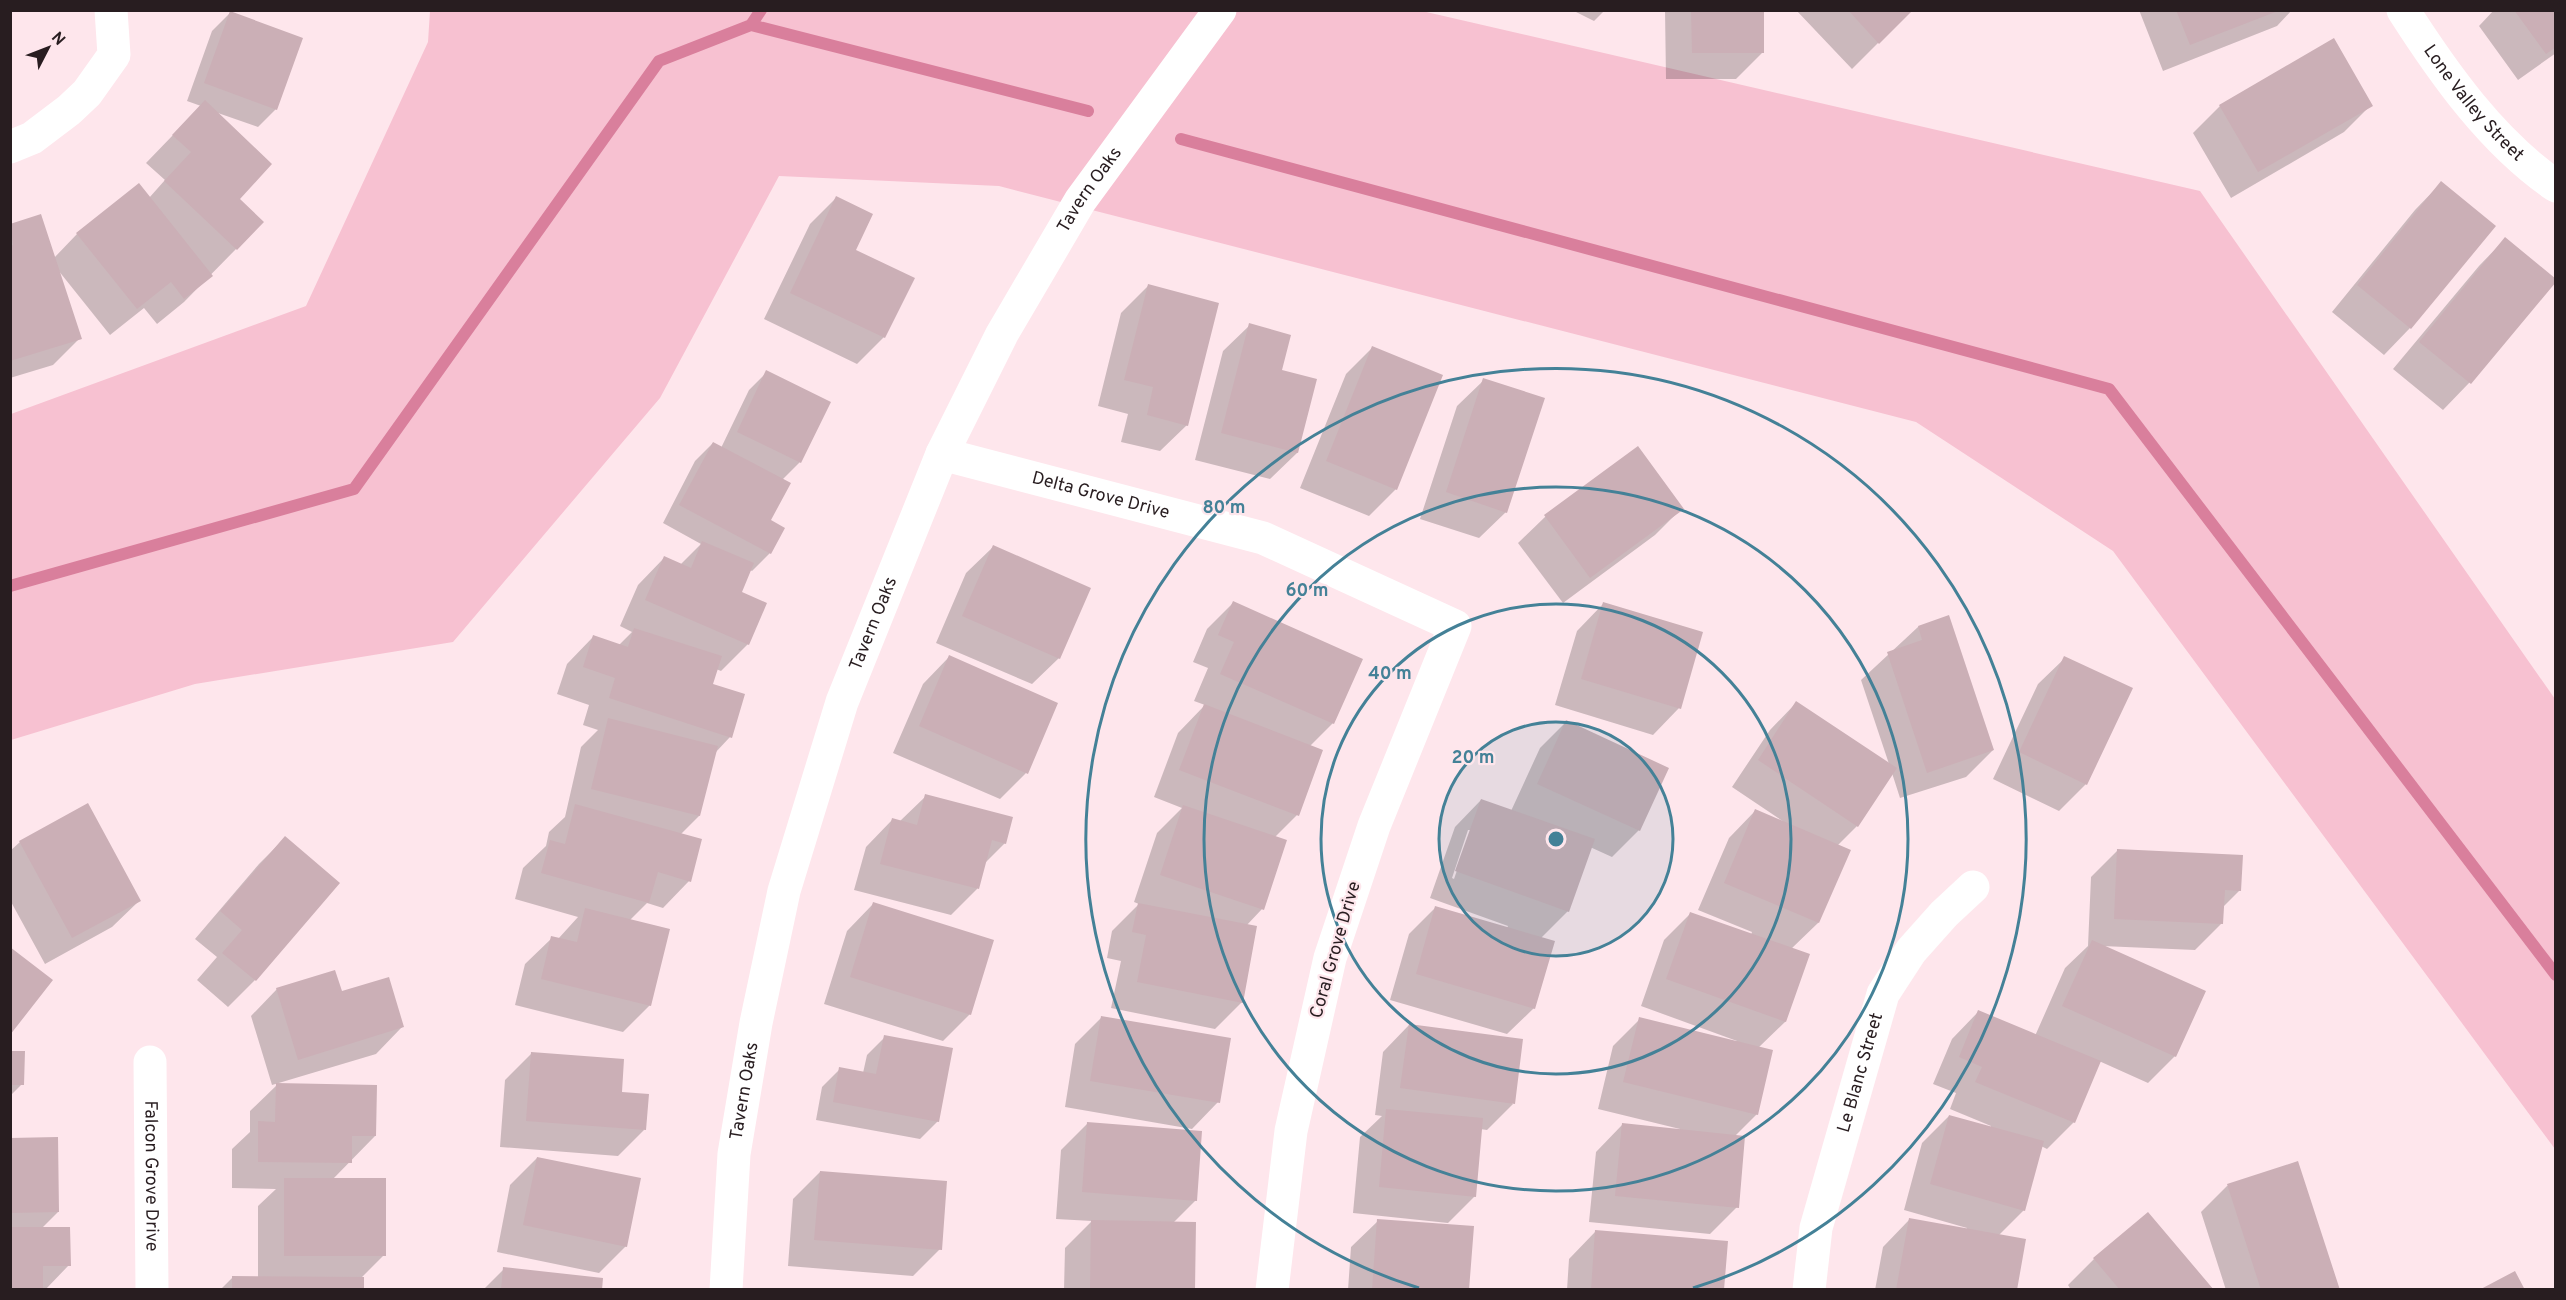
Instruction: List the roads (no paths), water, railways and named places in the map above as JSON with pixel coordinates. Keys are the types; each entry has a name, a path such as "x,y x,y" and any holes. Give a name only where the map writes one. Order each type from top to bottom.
{"street":[{"path":"10,147 32,138 87,93 114,55 111,10"},
{"name":"Lone Valley Street","path":"2403,10 2438,64 2502,139 2556,186"},
{"name":"Tavern Oaks","path":"726,1290 734,1154 756,1023 784,891 842,702 942,454 1002,334 1080,201 1212,20"},
{"name":"Delta Grove Drive","path":"942,454 1263,538 1455,626"},
{"name":"Coral Grove Drive","path":"1272,1290 1291,1131 1330,958 1374,826 1455,626"},
{"name":"Le Blanc Street","path":"1809,1290 1816,1227 1883,994 1911,951 1944,914 1973,887"},
{"name":"Falcon Grove Drive","path":"150,1062 152,1290"}],"waterway":[{"path":"751,25 761,10"},
{"path":"10,586 354,489 659,61 751,25 1088,111"},
{"path":"1181,139 2109,389 2556,975"}]}
